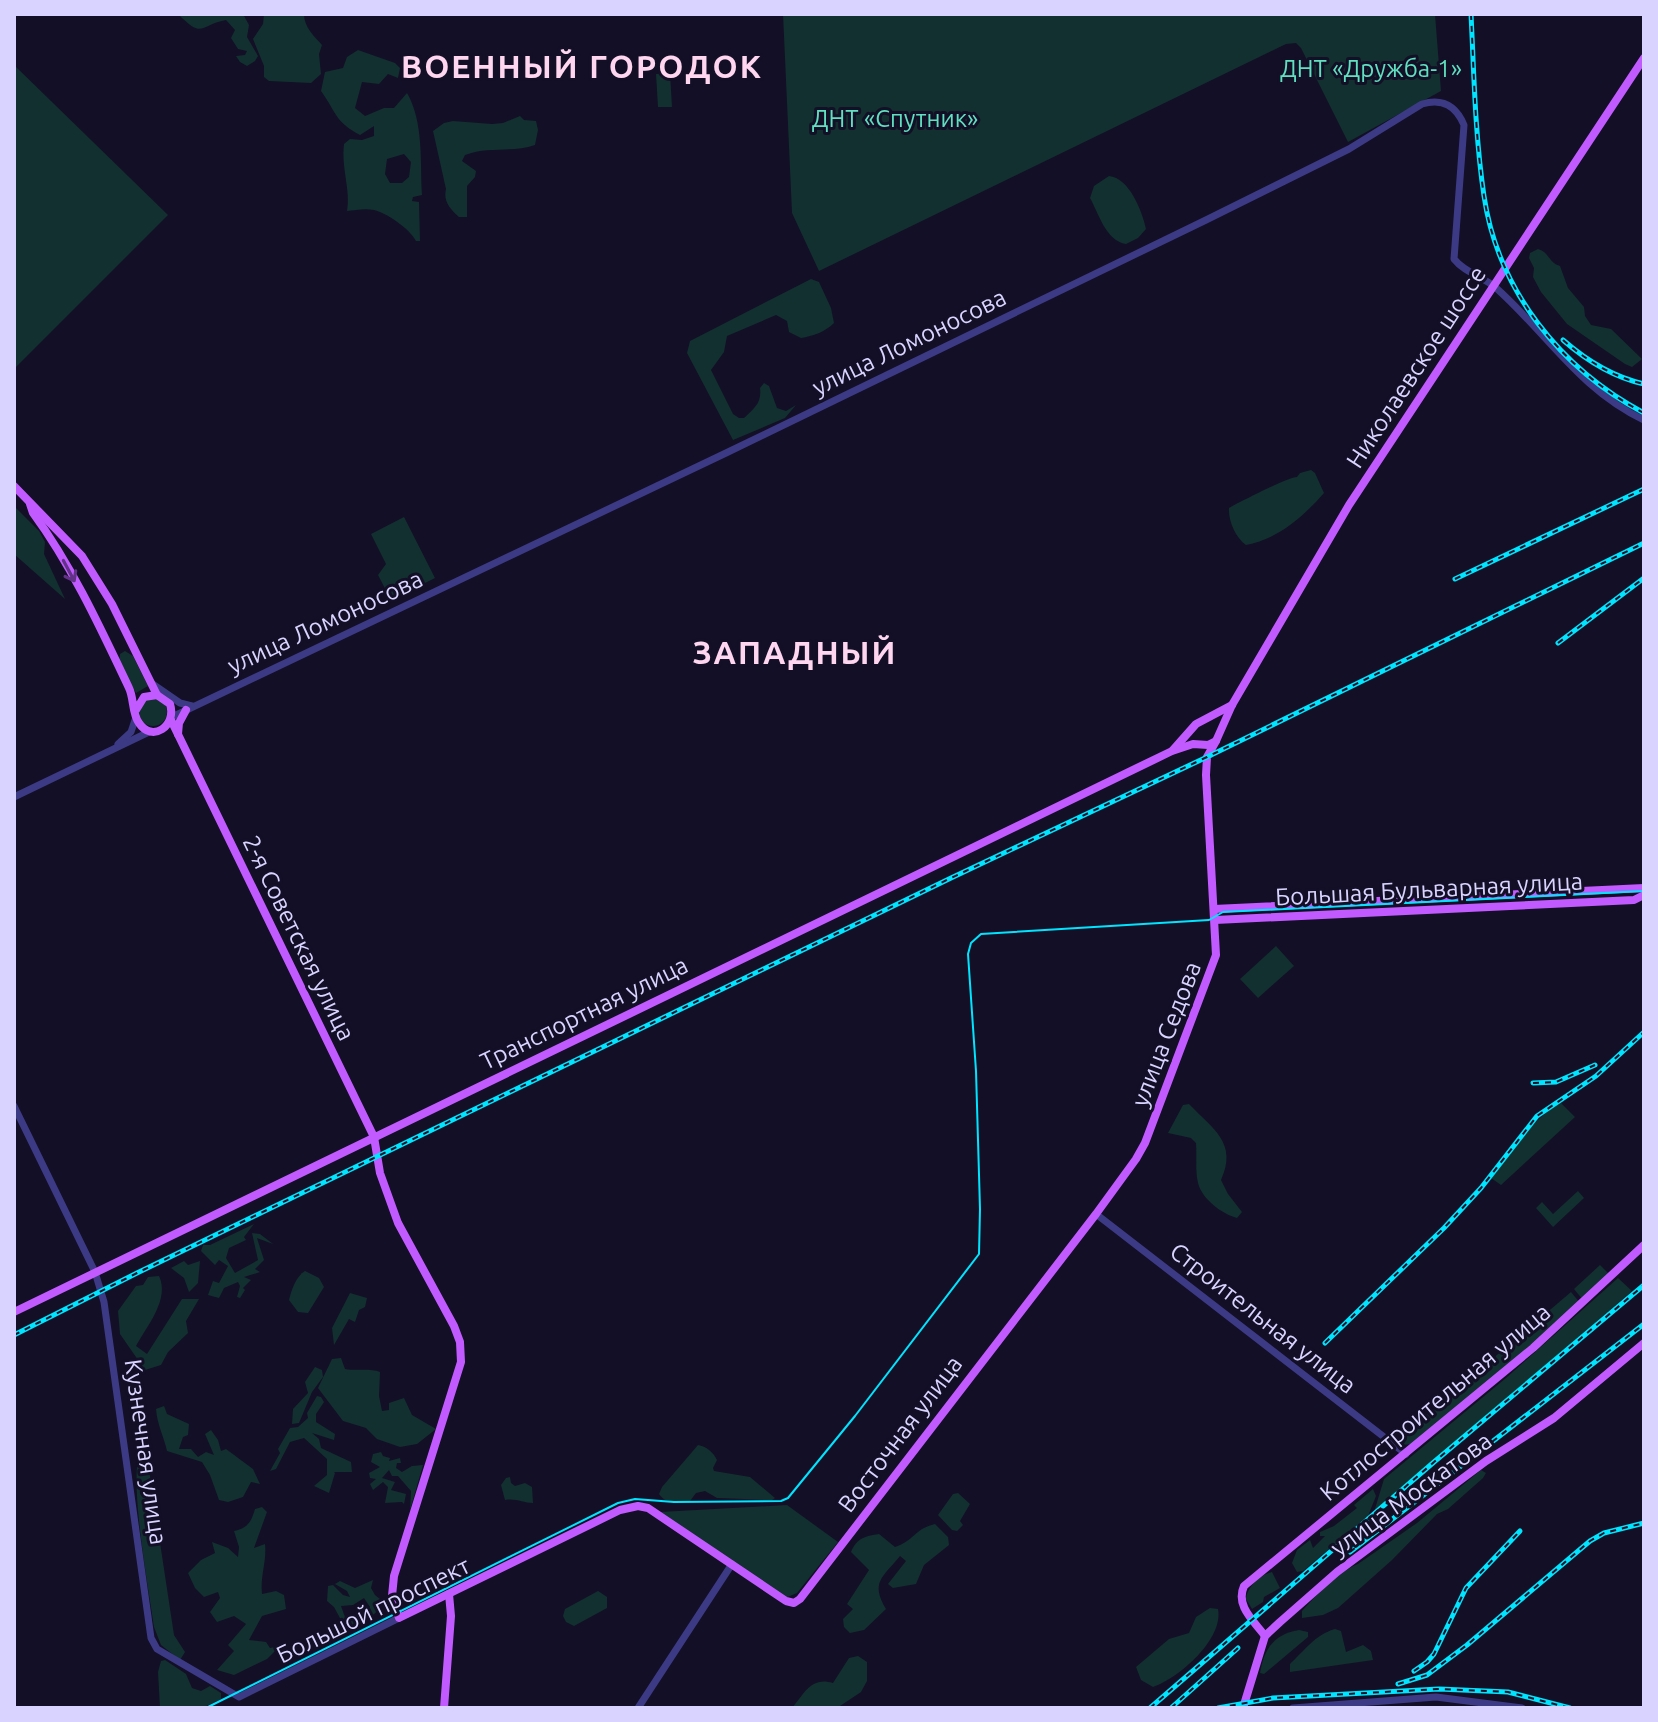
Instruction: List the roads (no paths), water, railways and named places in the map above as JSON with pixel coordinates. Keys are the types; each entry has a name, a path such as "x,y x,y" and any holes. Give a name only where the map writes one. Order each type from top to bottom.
{"main road":[{"name":"Николаевское шоссе","path":"1217,740 1232,705 1349,505 1644,58"},
{"path":"14,486 63,535 90,568 112,604 157,695 170,704 171,719 156,731 140,725 131,691 30,504"},
{"path":"136,713 144,697 157,695"},
{"path":"1172,751 1199,722 1232,705"},
{"path":"178,735 179,723 190,708"},
{"name":"2-я Советская улица","path":"171,719 374,1137 388,1199 400,1229 460,1342 461,1362 394,1576 392,1596 399,1618"},
{"path":"1199,722 1215,722 1219,729 1217,740 1207,757"},
{"path":"1199,722 1193,731 1199,743"},
{"name":"2-я Советская улица","path":"156,731 176,738 189,756"},
{"path":"1172,751 1199,743 1208,745 1217,740"},
{"name":"улица Седова","path":"1038,1288 1096,1214 1145,1143 1215,960 1207,757 1199,743"},
{"name":"Транспортная улица","path":"14,1312 1172,751"},
{"name":"Большая Бульварная улица","path":"1214,909 1644,888"},
{"name":"Большая Бульварная улица","path":"1215,920 1634,900 1644,895"},
{"name":"Котлостроительная улица","path":"1265,1636 1242,1603 1241,1592 1246,1584 1533,1348 1644,1245"},
{"name":"Восточная улица","path":"732,1564 786,1601 794,1603 800,1599 1038,1288"},
{"name":"улица Москатова","path":"1265,1636 1337,1572 1486,1461 1554,1418 1644,1343"},
{"name":"Большой проспект","path":"399,1618 620,1510 638,1506 648,1508 732,1564"},
{"path":"444,1708 451,1616 449,1594"},
{"path":"1243,1708 1265,1636"}],"street":[{"name":"улица Ломоносова","path":"171,719 1192,227 1349,149 1422,104 1444,102 1459,112 1464,125 1454,259 1461,268 1493,286"},
{"path":"1493,286 1578,375 1622,410 1644,420"},
{"path":"151,683 190,708"},
{"path":"103,754 128,736 136,713"},
{"path":"14,797 156,731"},
{"name":"Кузнечная улица","path":"14,1106 95,1272 104,1302 151,1638"},
{"name":"Строительная улица","path":"1096,1214 1406,1454"},
{"path":"638,1708 732,1564"},
{"name":"Большой проспект","path":"151,1638 165,1656 239,1697 399,1618"},
{"path":"1293,1708 1436,1697 1522,1708"}],"tram line":[{"path":"206,1708 618,1503 635,1499 674,1502 781,1501 788,1498 979,1254 976,1071 968,954 971,943 981,934 1209,920 1223,912 1644,891"}],"railway":[{"path":"1471,14 1481,173 1491,231 1503,264 1538,324 1561,350 1586,374 1644,413"},
{"path":"1563,340 1601,367 1644,384"},
{"path":"1455,579 1644,489"},
{"path":"14,1335 1644,543"},
{"path":"1558,643 1644,578"},
{"path":"1325,1343 1444,1228 1481,1188 1537,1116 1596,1076 1644,1032"},
{"path":"1533,1083 1556,1082 1595,1065"},
{"path":"1150,1708 1644,1285"},
{"path":"1350,1552 1644,1324"},
{"path":"1398,1684 1427,1675 1590,1541 1604,1533 1644,1523"},
{"path":"1414,1671 1434,1654 1466,1588 1520,1531"},
{"path":"1171,1708 1238,1648"},
{"path":"1218,1708 1273,1698 1439,1689 1508,1692 1570,1708"}],"district":[{"name":"ВОЕННЫЙ ГОРОДОК","path":"582,66"},
{"name":"ЗАПАДНЫЙ","path":"795,652"}],"park label":[{"name":"ДНТ «Дружба-1»","path":"1371,68"},
{"name":"ДНТ «Спутник»","path":"895,118"}]}
